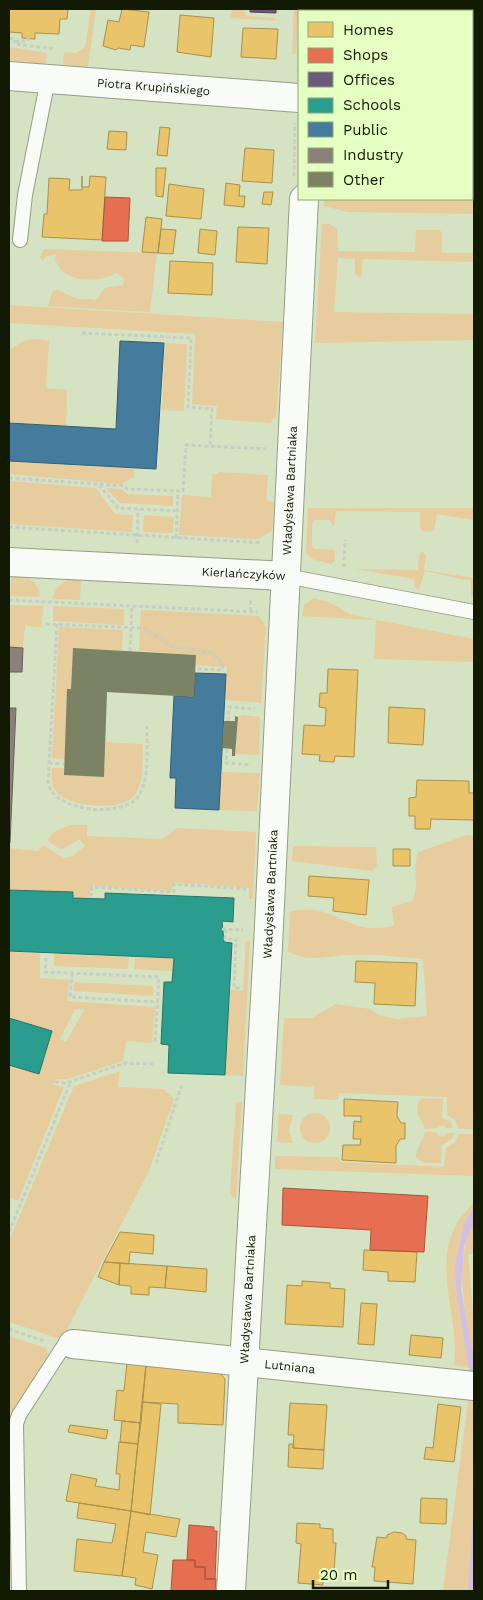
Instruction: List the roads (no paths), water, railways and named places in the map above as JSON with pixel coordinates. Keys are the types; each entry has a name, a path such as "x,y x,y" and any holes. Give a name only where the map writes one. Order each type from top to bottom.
{"street":[{"name":"Piotra Krupińskiego","path":"9,76 298,98"},
{"name":"Władysława Bartniaka","path":"231,1591 286,576 298,192"},
{"name":"Kierlańczyków","path":"9,562 286,576"},
{"name":"Lutniana","path":"69,1344 471,1385"}],"lane":[{"path":"20,240 25,195 48,79"},
{"name":"Kierlańczyków","path":"286,576 474,612"},
{"path":"19,1591 16,1424 19,1415 69,1344"}]}
